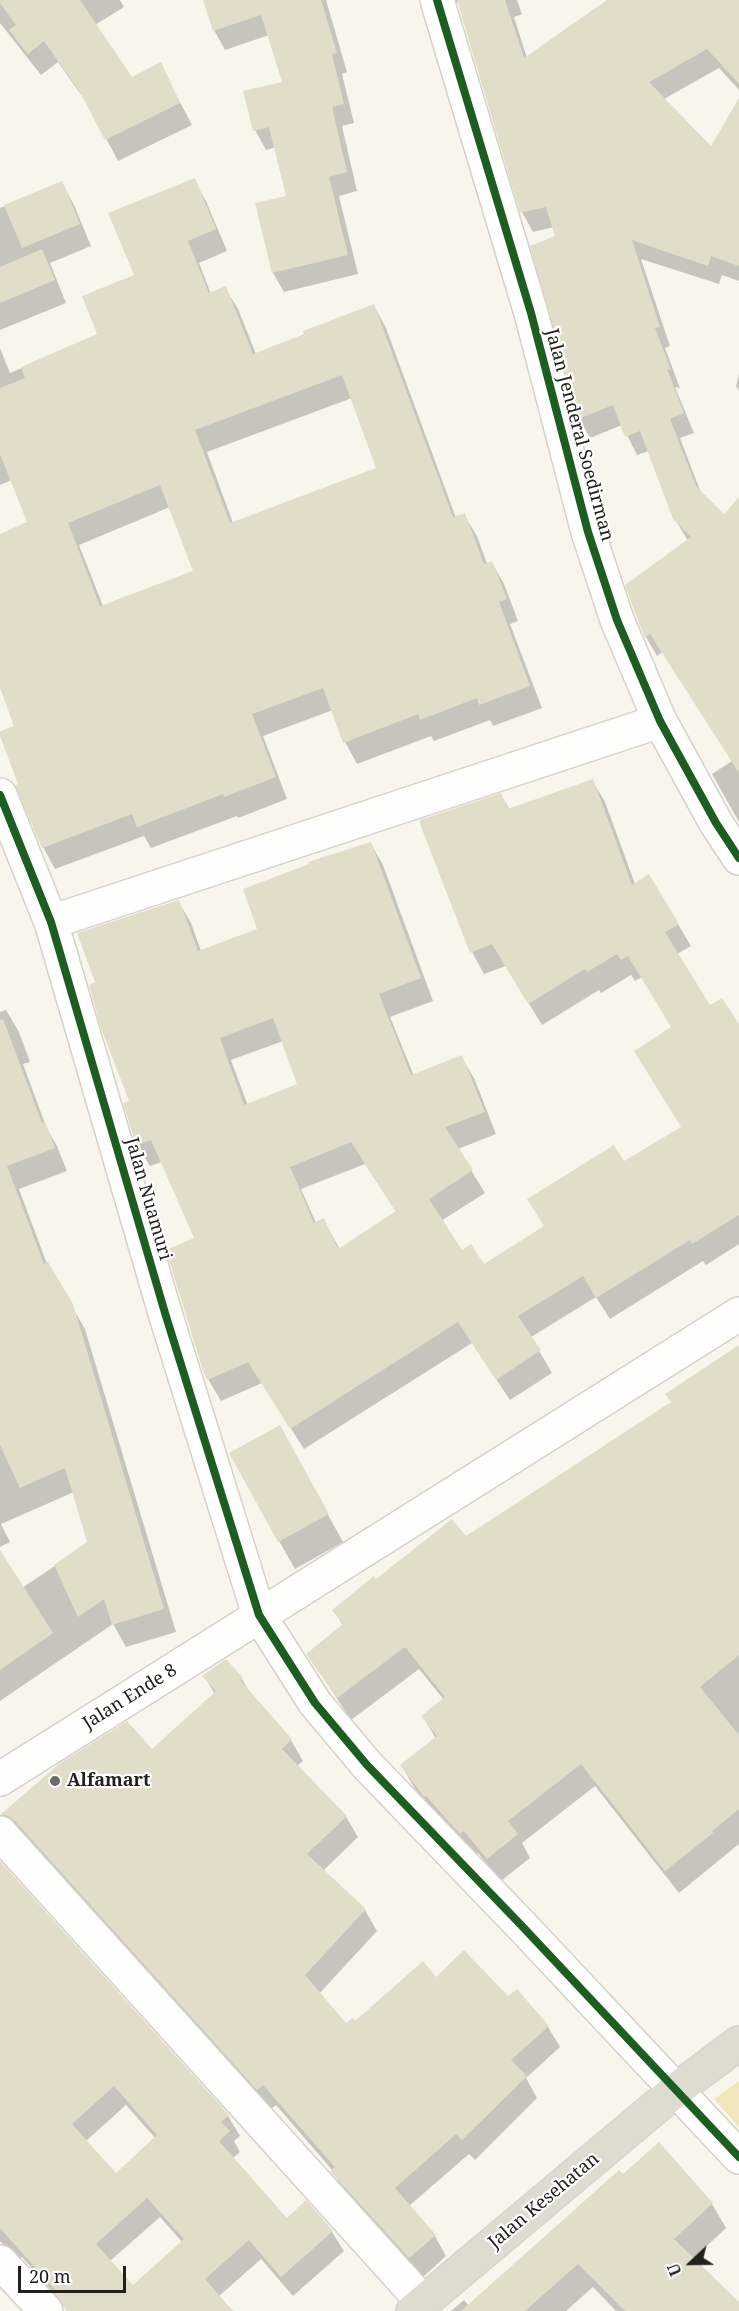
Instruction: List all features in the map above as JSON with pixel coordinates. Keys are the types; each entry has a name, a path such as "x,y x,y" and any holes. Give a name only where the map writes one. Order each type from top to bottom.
{"highway":[{"name":"Jalan Kesehatan","path":"418,2306 676,2090 739,2043"}],"street":[{"name":"Jalan Jenderal Soedirman","path":"437,0 531,313 602,576 617,620 660,721 716,823 739,858"},
{"path":"51,922 660,721"},
{"name":"Jalan Nuamuri","path":"0,795 51,922 165,1313 259,1615 315,1703 367,1765 739,2157"},
{"name":"Jalan Ende 8","path":"0,1779 587,1412 739,1314"},
{"path":"0,1833 418,2306"},
{"path":"0,2262 46,2311"}],"shaded area":[{"path":"739,2081 739,2127 714,2099"}],"building":[{"path":"0,0 80,0 132,77 161,62 180,103 105,140 80,92 44,41 28,54 9,30 16,25"},
{"path":"203,0 321,0 337,53 332,54 344,104 332,107 347,172 329,177 348,255 272,273 255,203 286,196 269,127 253,131 243,91 282,82 261,15 213,31"},
{"path":"457,0 505,0 524,58 607,0 739,0 739,84 707,49 649,82 711,146 739,98 739,266 711,256 708,266 632,240 660,327 655,328 671,370 667,369 684,413 670,419 696,486 724,514 739,497 739,773 650,634 645,638 635,613 625,585 691,537 673,519 640,431 625,437 613,405 578,419 530,246 555,236 546,207 520,213"},
{"path":"195,178 216,229 188,241 209,293 226,286 253,354 304,334 303,331 374,304 453,517 465,513 484,564 492,561 507,599 499,602 530,686 479,705 477,698 420,720 418,714 343,743 323,688 252,714 276,777 224,797 223,794 137,827 132,814 42,848 15,785 18,784 0,736 0,731 14,726 0,688 0,534 27,522 0,454 0,388 25,378 21,367 97,334 82,296 134,275 108,213","holes":["342,375 376,468 230,523 195,430","160,485 193,571 100,606 68,523"]},
{"path":"62,181 80,224 22,248 4,205"},
{"path":"42,249 55,280 0,303 0,267"},
{"path":"593,779 632,885 649,874 679,924 665,932 710,1005 722,998 739,1024 739,1215 692,1244 690,1240 596,1298 583,1276 518,1316 541,1350 496,1380 458,1322 290,1429 248,1362 207,1380 203,1371 166,1250 194,1238 151,1140 136,1145 123,1103 129,1101 101,1028 89,985 95,982 77,933 179,900 198,951 257,929 243,889 309,864 308,862 371,842 421,978 379,994 411,1075 462,1055 485,1112 445,1127 473,1170 429,1199 462,1250 471,1244 484,1264 544,1226 527,1199 614,1145 624,1161 681,1127 634,1051 671,1027 628,956 621,960 617,954 587,972 585,969 528,1004 492,944 470,953 420,820 501,793 508,809","holes":["273,1018 297,1084 244,1105 220,1038","351,1142 396,1211 338,1249 324,1218 314,1223 290,1167"]},
{"path":"3,1019 42,1123 45,1122 55,1148 7,1166 44,1264 48,1262 73,1304 164,1609 112,1625 104,1599 78,1617 54,1565 87,1542 65,1468 20,1488 0,1445 0,1020"},
{"path":"739,1345 739,1655 700,1687 739,1735 739,1809 665,1871 581,1764 508,1821 518,1834 487,1859 464,1831 460,1834 426,1796 424,1797 400,1765 437,1736 421,1716 445,1697 405,1647 337,1698 306,1654 343,1624 332,1610 374,1576 376,1579 452,1519 466,1536 671,1402 665,1394"},
{"path":"280,1425 329,1514 278,1542 229,1453"},
{"path":"0,1550 53,1633 0,1670"},
{"path":"226,1659 243,1678 240,1680 292,1739 282,1749 347,1816 307,1854 366,1909 305,1975 346,2023 353,2018 355,2021 423,1961 436,1977 464,1950 508,1996 517,1989 549,2026 511,2060 527,2076 462,2140 456,2134 395,2188 436,2235 409,2258 330,2171 335,2167 263,2085 257,2090 14,1820 6,1815 0,1815 59,1764 127,1721 152,1749 216,1691 202,1676"},
{"path":"0,1861 229,2115 221,2122 230,2131 219,2141 287,2218 306,2200 333,2231 281,2277 249,2240 205,2279 233,2311 67,2311 55,2293 56,2291 0,2228","holes":["114,2086 157,2135 116,2173 72,2124","147,2198 184,2239 133,2285 96,2244"]},
{"path":"659,2142 713,2203 674,2239 739,2302 739,2311 625,2311 578,2264 525,2311 461,2311 619,2170 623,2174"}],"cycle path":[{"path":"437,0 531,313 588,532 617,620 660,721 716,823 739,858"},
{"path":"0,795 51,922 165,1313 259,1615 315,1703 367,1765 739,2157"}],"place":[{"name":"Alfamart","path":"55,1781"}]}
